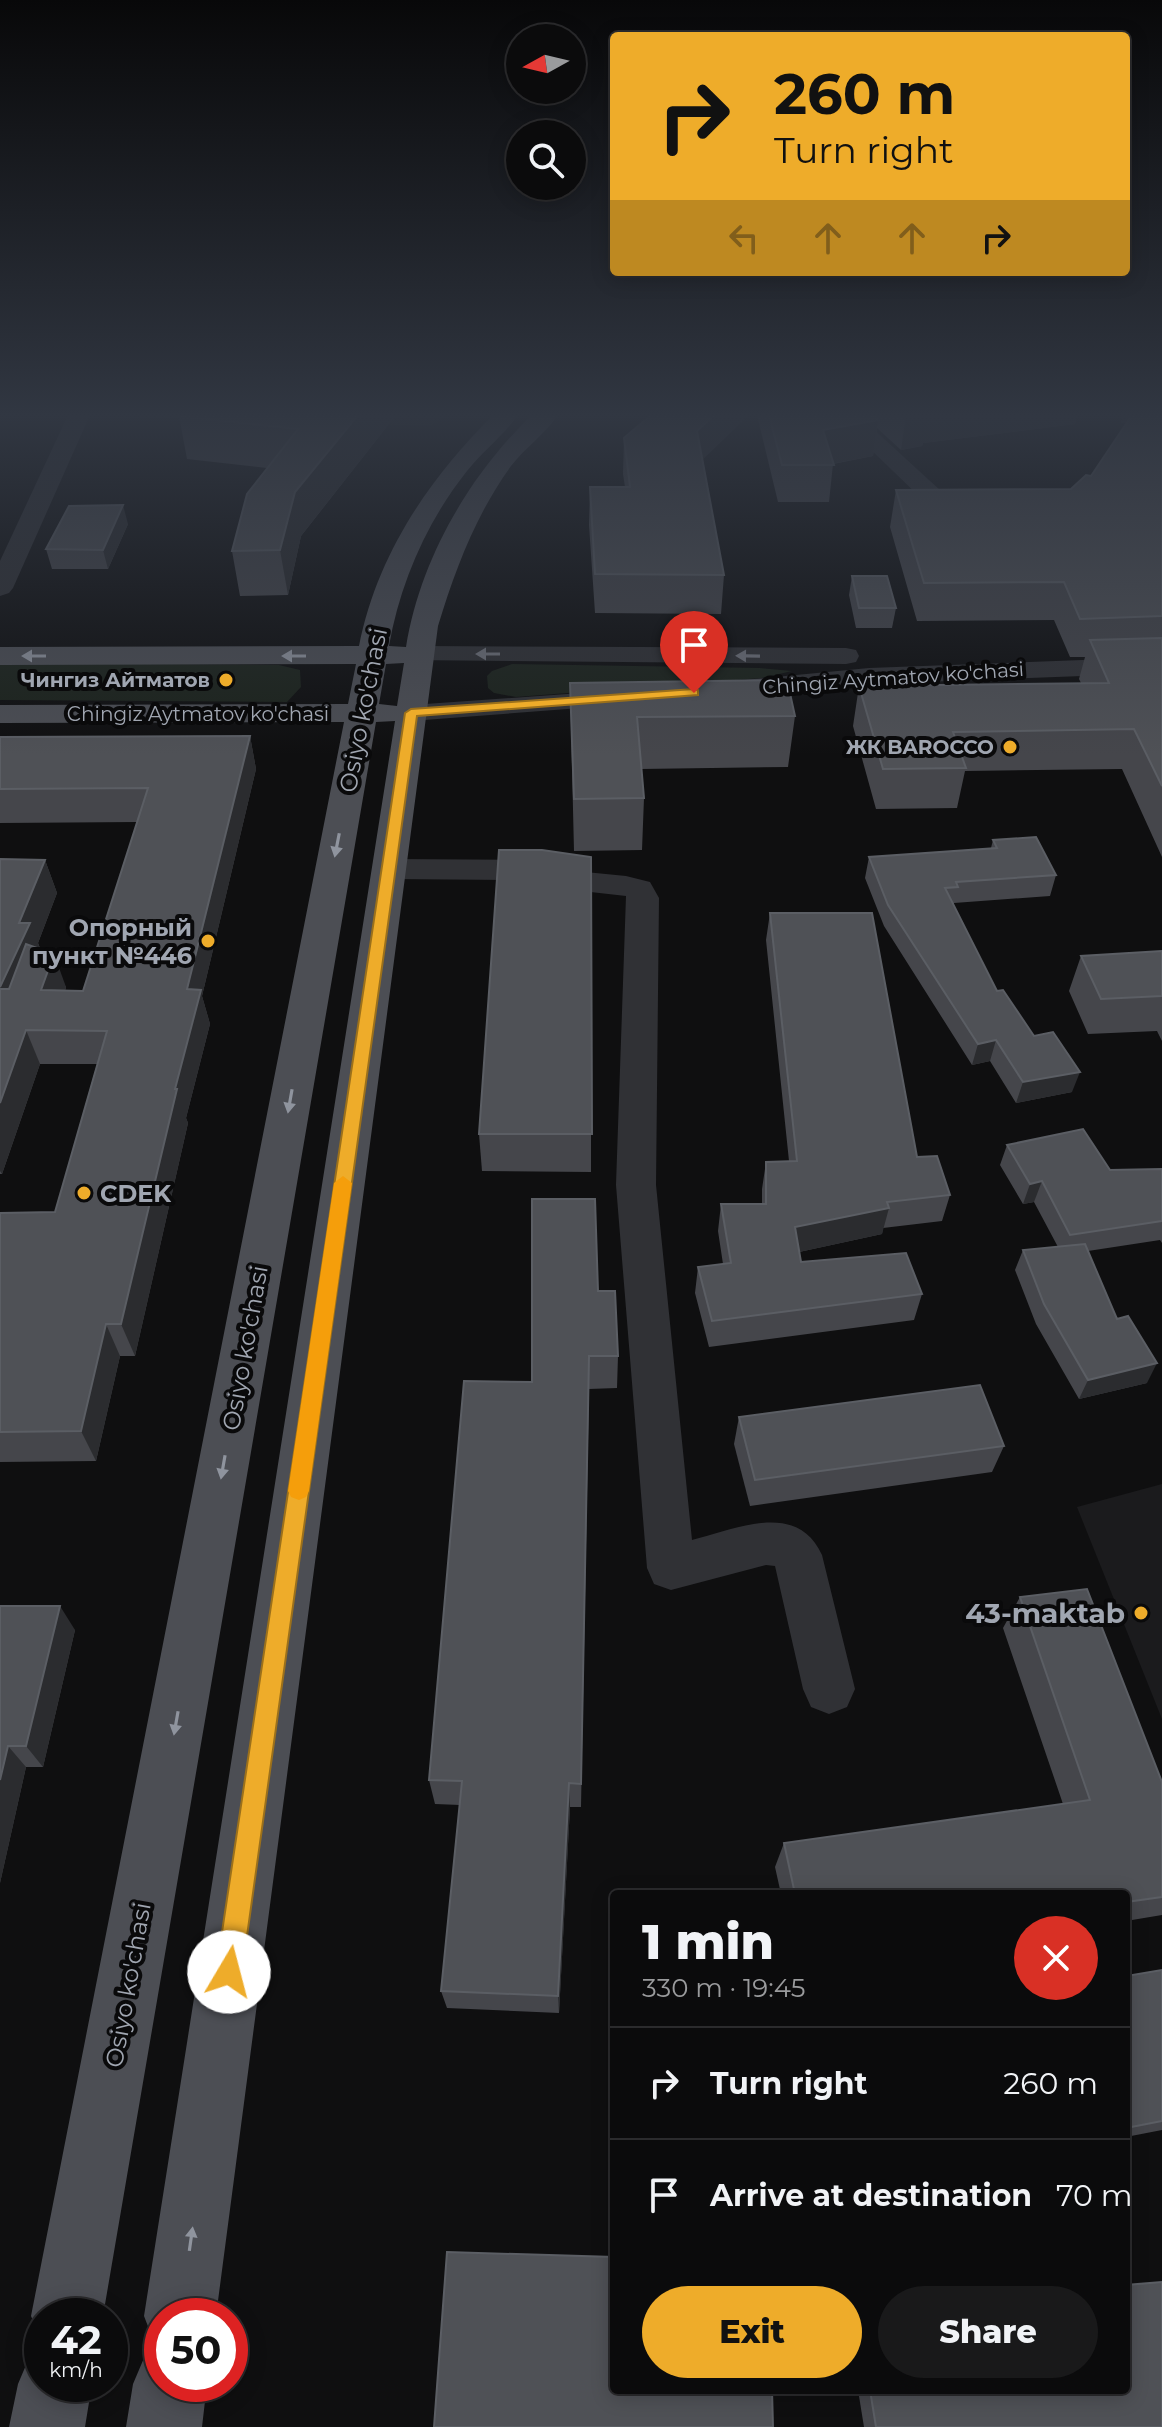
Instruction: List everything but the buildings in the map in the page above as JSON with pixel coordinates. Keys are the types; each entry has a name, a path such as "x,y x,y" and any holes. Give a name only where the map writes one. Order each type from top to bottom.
{"main road":[{"name":"Osiyo ko'chasi","path":"70,2298 372,655 388,592 415,528"},
{"name":"Osiyo ko'chasi","path":"183,2298 419,654 430,606 463,528"},
{"name":"Chingiz Aytmatov ko'chasi","path":"0,656 419,654"},
{"name":"Chingiz Aytmatov ko'chasi","path":"0,714 411,713"},
{"path":"47,2427 52,2402"},
{"path":"164,2427 167,2402"}],"street":[{"path":"0,588 27,528"},
{"name":"Chingiz Aytmatov ko'chasi","path":"709,691 807,670 1054,652 1162,653"},
{"name":"Chingiz Aytmatov ko'chasi","path":"419,654 884,676 1162,665"},
{"name":"Chingiz Aytmatov ko'chasi","path":"411,713 646,696"},
{"path":"389,869 529,870 542,877 623,884 639,889 643,898 636,1185 671,1568 766,1543 785,1545 798,1555 829,1689"}],"shaded area":[{"path":"0,663 279,665 300,670 301,687 287,702 0,700"},
{"path":"512,664 792,671 762,678 516,697 494,693 488,688 487,676"},
{"name":"43-maktab","path":"1162,1484 1162,1719 1077,1507"}],"slow traffic":[{"path":"299,1491 343,1183"}],"place":[{"name":"Чингиз Айтматов","path":"226,680"},
{"name":"ЖК BAROCCO","path":"1010,747"},
{"name":"Опорный пункт №446","path":"208,941"},
{"name":"CDEK","path":"84,1193"},
{"name":"43-maktab","path":"1141,1613"}],"route":[{"path":"229,1972 411,713 694,693"}]}
